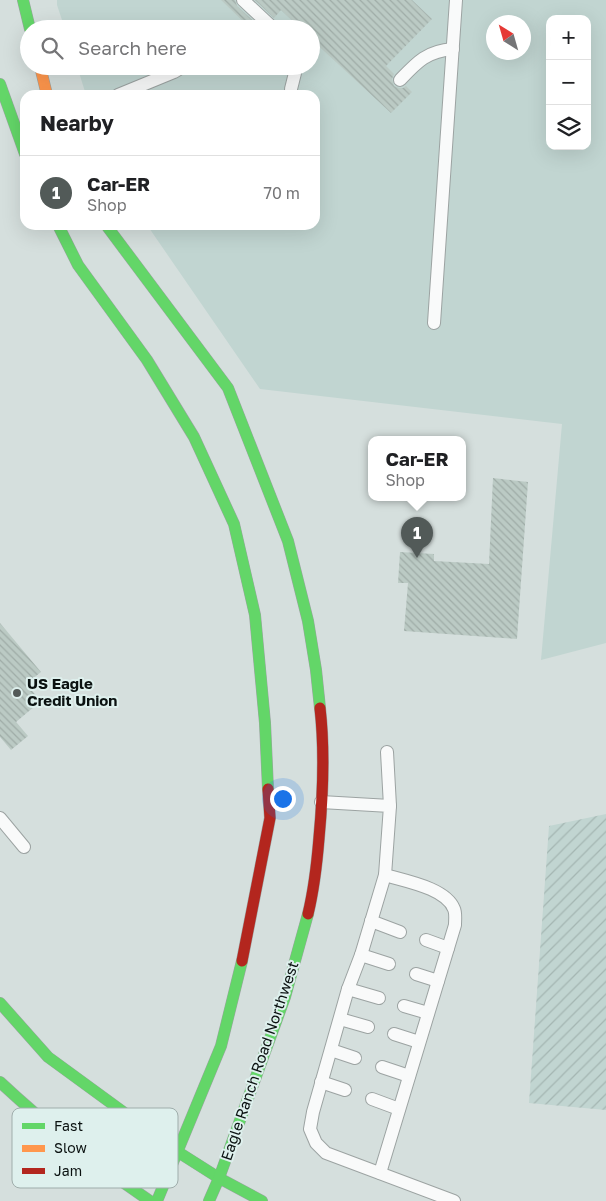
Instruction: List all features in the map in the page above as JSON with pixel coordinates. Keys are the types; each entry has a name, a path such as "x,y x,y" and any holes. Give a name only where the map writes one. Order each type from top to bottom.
{"main road":[{"path":"23,0 28,20"},
{"path":"42,75 46,90"},
{"path":"0,84 20,140"},
{"path":"60,230 78,266 148,360 194,437 234,524 255,615 265,723 270,818 246,946 221,1046 178,1152 219,1178 262,1201"},
{"name":"Eagle Ranch Road Northwest","path":"110,230 228,388 288,541 308,621 321,717 323,765 321,802 317,858 310,906 285,997 209,1201"},
{"path":"0,1003 48,1057 118,1108"},
{"path":"0,1082 30,1108"},
{"path":"131,1188 150,1201"},
{"path":"157,1201 163,1188"}],"lane":[{"path":"243,0 264,20"},
{"path":"434,323 456,0"},
{"path":"400,80 416,62 429,54 453,49"},
{"path":"130,90 167,75"},
{"path":"291,89 294,75"},
{"path":"388,752 390,806 385,875 361,955 348,989 321,1082 310,1129 316,1143 326,1153 454,1201"},
{"path":"321,802 390,806"},
{"path":"0,818 24,847"},
{"path":"380,1173 455,925 454,910 446,898 434,890 385,875"},
{"path":"371,921 400,932"},
{"path":"426,940 448,948"},
{"path":"361,955 389,964"},
{"path":"416,974 438,981"},
{"path":"348,989 379,998"},
{"path":"404,1006 428,1013"},
{"path":"340,1019 368,1027"},
{"path":"394,1034 420,1042"},
{"path":"331,1050 355,1058"},
{"path":"382,1067 409,1076"},
{"path":"321,1082 345,1090"},
{"path":"372,1100 399,1109"}],"shaded area":[{"path":"57,0 606,0 606,643 541,660 562,424 260,389 150,230 320,230 320,90 84,90 80,75 320,75 320,20 62,20"},
{"path":"606,814 606,1110 529,1103 549,826"}],"building":[{"path":"221,0 235,0 237,6 252,20 242,20"},
{"path":"255,0 412,0 432,19 386,66 394,74 392,79 394,86 403,88 406,86 412,92 391,113 320,47 320,20 292,20 281,10 274,18"},
{"path":"493,478 528,482 517,639 404,631 408,583 398,583 400,552 434,554 434,561 489,564"},
{"name":"US Eagle Credit Union","path":"0,623 41,672 26,684 41,701 16,722 28,736 11,750 0,737"}],"traffic: fast":[{"path":"23,0 28,20"},
{"path":"0,84 20,140"},
{"path":"60,230 78,265 147,360 194,437 234,524 255,615 265,723 268,789"},
{"path":"110,230 228,388 288,541 308,621 320,708"},
{"path":"209,1201 285,997 308,914"},
{"path":"178,1150 221,1046 242,961"},
{"path":"0,1003 48,1057 118,1108"},
{"path":"0,1082 29,1108"},
{"path":"178,1152 219,1178 262,1201"},
{"path":"132,1188 150,1201"},
{"path":"157,1201 162,1188"}],"traffic: slow":[{"path":"42,75 46,90"}],"traffic: jam":[{"path":"308,914 316,866 322,806 323,757 320,708"},
{"path":"242,961 270,818 268,789"}],"place":[{"name":"Car-ER","path":"417,558"},
{"name":"US Eagle Credit Union","path":"17,693"}]}
